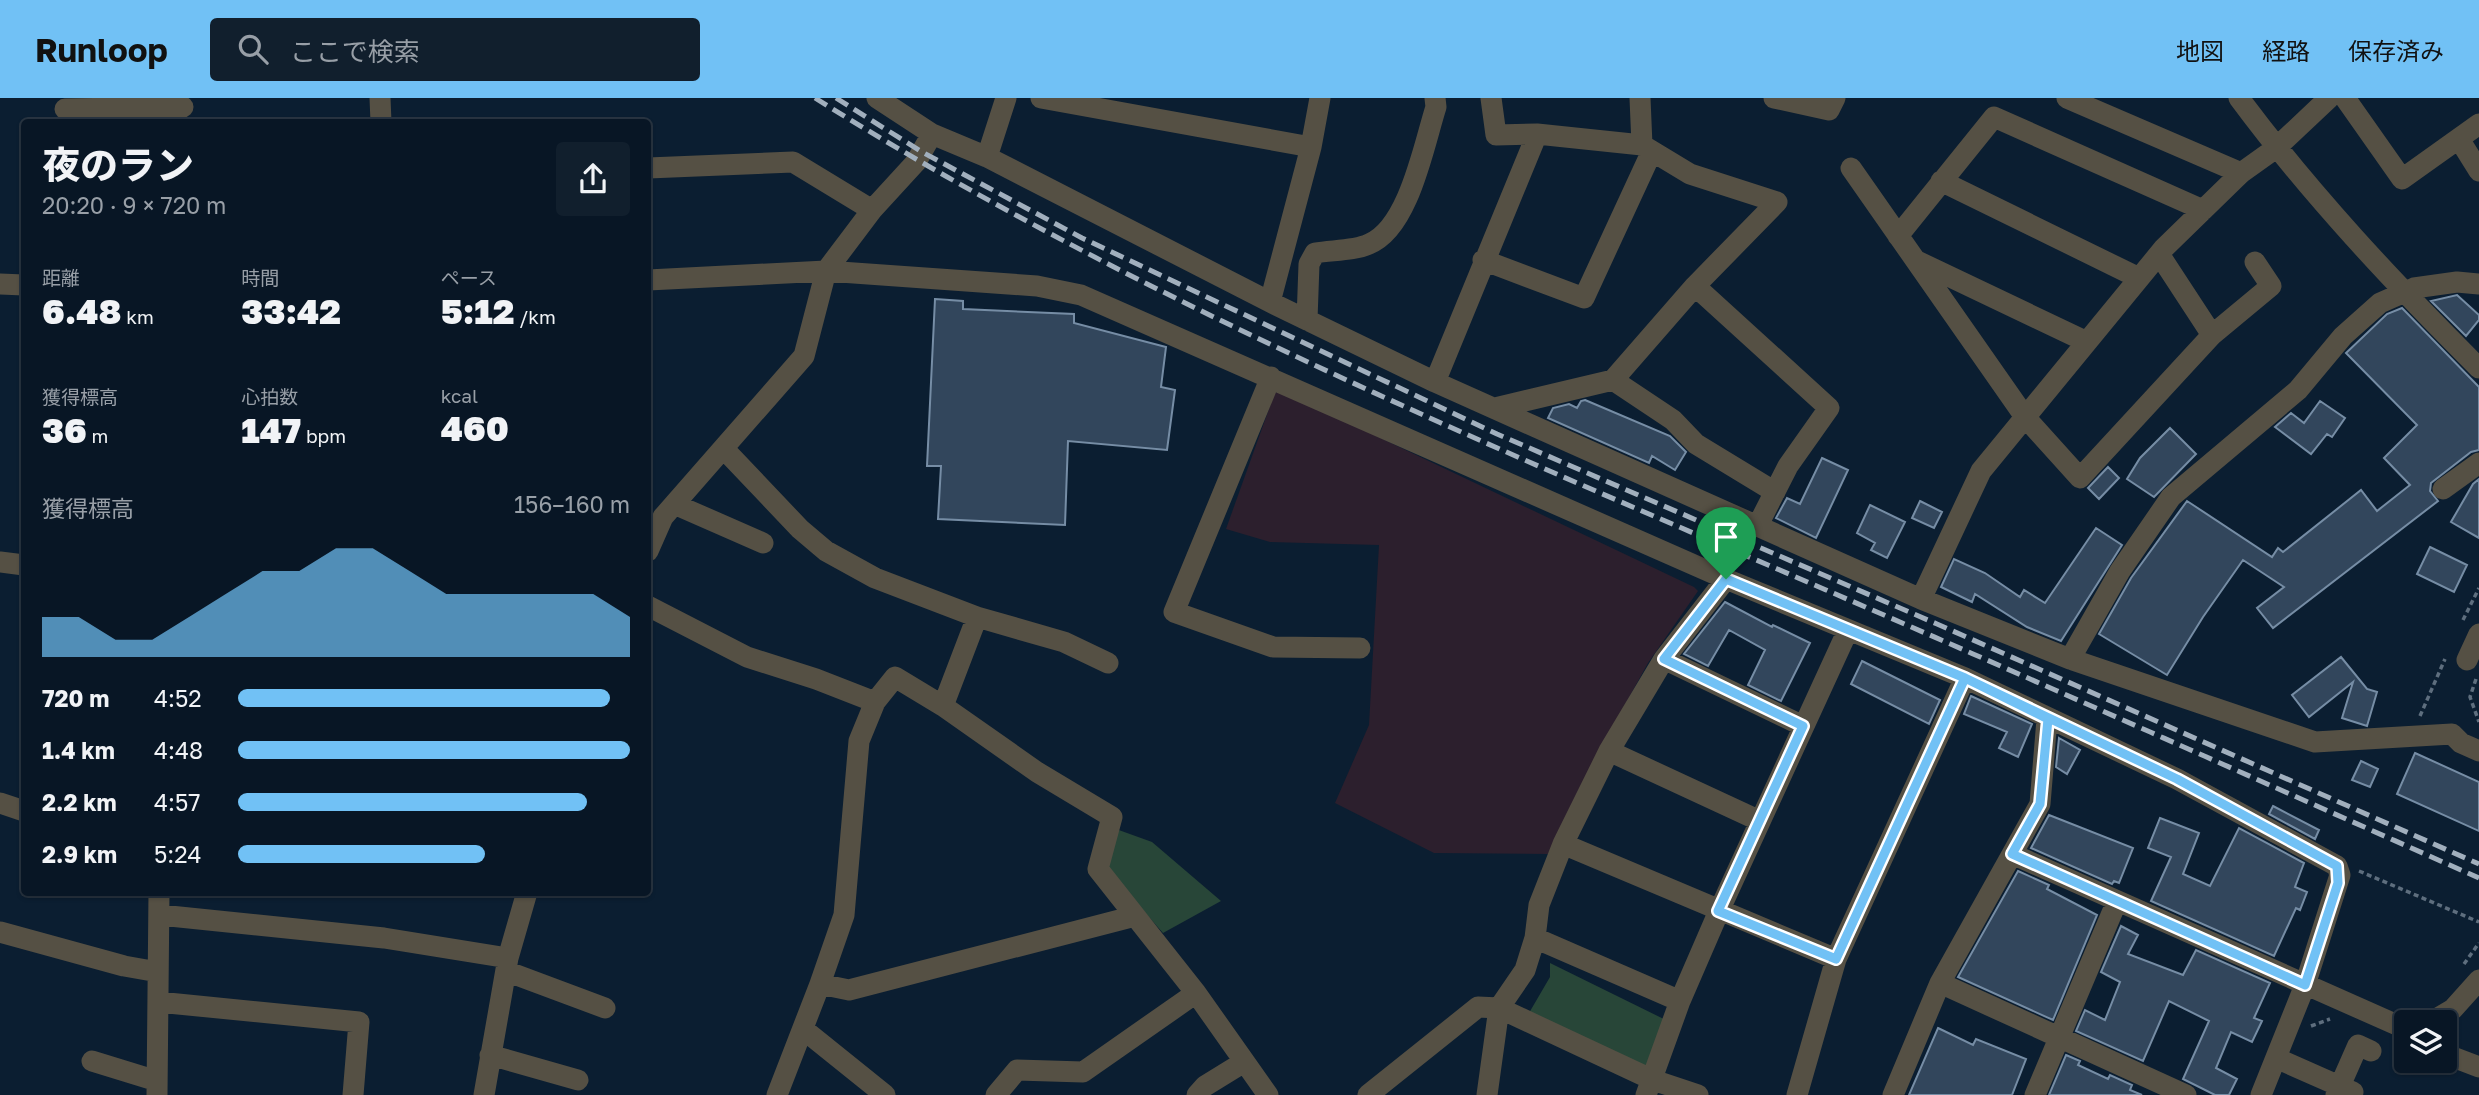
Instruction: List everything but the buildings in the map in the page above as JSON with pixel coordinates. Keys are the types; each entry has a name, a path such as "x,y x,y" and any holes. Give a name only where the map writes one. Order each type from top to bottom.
{"street":[{"path":"380,98 381,119"},
{"path":"877,98 932,134 987,157 1270,302 1435,382 1921,599 2070,659 2315,742 2452,734 2461,743 2479,751"},
{"path":"987,157 1006,98"},
{"path":"1041,98 1311,147"},
{"path":"1270,302 1311,147 1320,98"},
{"path":"1307,320 1309,264 1315,253 1369,244 1385,233 1409,195 1436,107 1435,98"},
{"path":"1491,98 1496,135 1537,134 1647,148 1690,174 1777,202 1695,286 1613,380 1495,408"},
{"path":"1483,260 1584,298 1647,148 1640,98"},
{"path":"1774,98 1829,110 1835,98"},
{"path":"2067,98 2241,173"},
{"path":"2239,98 2276,148 2404,292 2479,368"},
{"path":"1921,599 1981,471 2159,254 2241,173 2276,148 2329,98"},
{"path":"2345,98 2402,179 2479,124"},
{"path":"65,108 183,109"},
{"path":"1898,236 1994,117 2203,210"},
{"path":"651,541 661,509 724,449 804,356 826,271 872,210 916,162 932,134"},
{"path":"1435,382 1537,134"},
{"path":"2459,139 2479,171"},
{"path":"651,168 793,162 872,210"},
{"path":"1851,168 2025,417 2080,478 2212,335 2271,286 2255,262"},
{"path":"1941,181 2139,278"},
{"path":"2159,254 2212,335"},
{"path":"1915,260 2087,342"},
{"path":"651,280 826,271 1037,286 1080,295 1726,579 1965,678 2177,779 2337,866 2338,883 2305,985 2261,1095"},
{"path":"2070,659 2120,571 2171,497 2298,390 2343,336 2379,303 2414,288 2458,282 2479,284"},
{"path":"0,284 21,285"},
{"path":"1695,286 1829,408 1788,466 1758,525"},
{"path":"1271,377 1174,612 1273,647 1360,648"},
{"path":"1613,380 1673,420 1696,444 1775,492"},
{"path":"724,449 800,529 826,551 875,578 977,617 1064,642 1108,663"},
{"path":"2444,489 2479,463"},
{"path":"661,509 763,543"},
{"path":"0,562 21,565"},
{"path":"1487,1095 1499,1008 1525,970 1535,938 1539,905 1563,844 1609,751 1664,659 1726,579"},
{"path":"651,608 747,657 816,679 875,702"},
{"path":"943,706 977,617"},
{"path":"1650,1087 1680,1001 1718,911 1848,630"},
{"path":"2473,667 2479,634"},
{"path":"1664,659 1803,726"},
{"path":"777,1095 844,915 859,741 875,702 895,677 943,706 1037,772 1112,817 1098,869 1196,993 1268,1095"},
{"path":"1797,1095 1836,959 1965,678"},
{"path":"1893,1095 1940,983 2040,804 2048,719"},
{"path":"1609,751 1759,821"},
{"path":"0,803 21,810"},
{"path":"1563,844 1836,959"},
{"path":"2012,854 2394,1024"},
{"path":"92,1061 157,1088 159,896"},
{"path":"484,1095 507,965 526,896"},
{"path":"2035,1095 2117,901"},
{"path":"160,915 384,938 507,965 605,1009"},
{"path":"820,984 849,990 1135,916"},
{"path":"0,932 124,966 158,972"},
{"path":"1535,938 1680,1001"},
{"path":"1940,983 2186,1095"},
{"path":"2451,1010 2471,985"},
{"path":"996,1095 1017,1070 1083,1072 1196,993"},
{"path":"158,1002 359,1022 353,1095"},
{"path":"1368,1095 1478,1007 1499,1008 1650,1087 1698,1095"},
{"path":"803,1029 879,1093"},
{"path":"2276,1058 2343,1091 2358,1045 2371,1051"},
{"path":"490,1055 578,1080"},
{"path":"2457,1059 2479,1067"},
{"path":"1197,1095 1205,1086 1244,1062"}],"path":[{"path":"2473,667 2470,697 2479,722"},
{"path":"2337,866 2369,873 2479,922"},
{"path":"2471,985 2479,943"},
{"path":"2307,1036 2311,1026 2327,1018 2336,1021"}],"shaded area":[{"path":"1275,392 1290,395 1698,591 1648,663 1590,768 1548,854 1434,853 1335,803 1369,725 1379,545 1270,542 1226,529"}],"green space":[{"path":"1116,829 1152,842 1221,901 1163,933 1105,867"},
{"path":"1550,963 1680,1027 1659,1073 1529,1013 1550,977"}],"railway":[{"path":"815,98 1045,231 1282,350 1524,460 1946,642 2479,878"},
{"path":"836,98 922,152 1082,238 1497,434 1937,624 2479,864"}],"route":[{"path":"1726,579 1664,659 1803,726 1718,911 1836,959 1965,678 2048,719 2040,804 2012,854 2305,985 2338,883 2340,874 2337,866 2177,779 1965,678 1726,579"}]}
